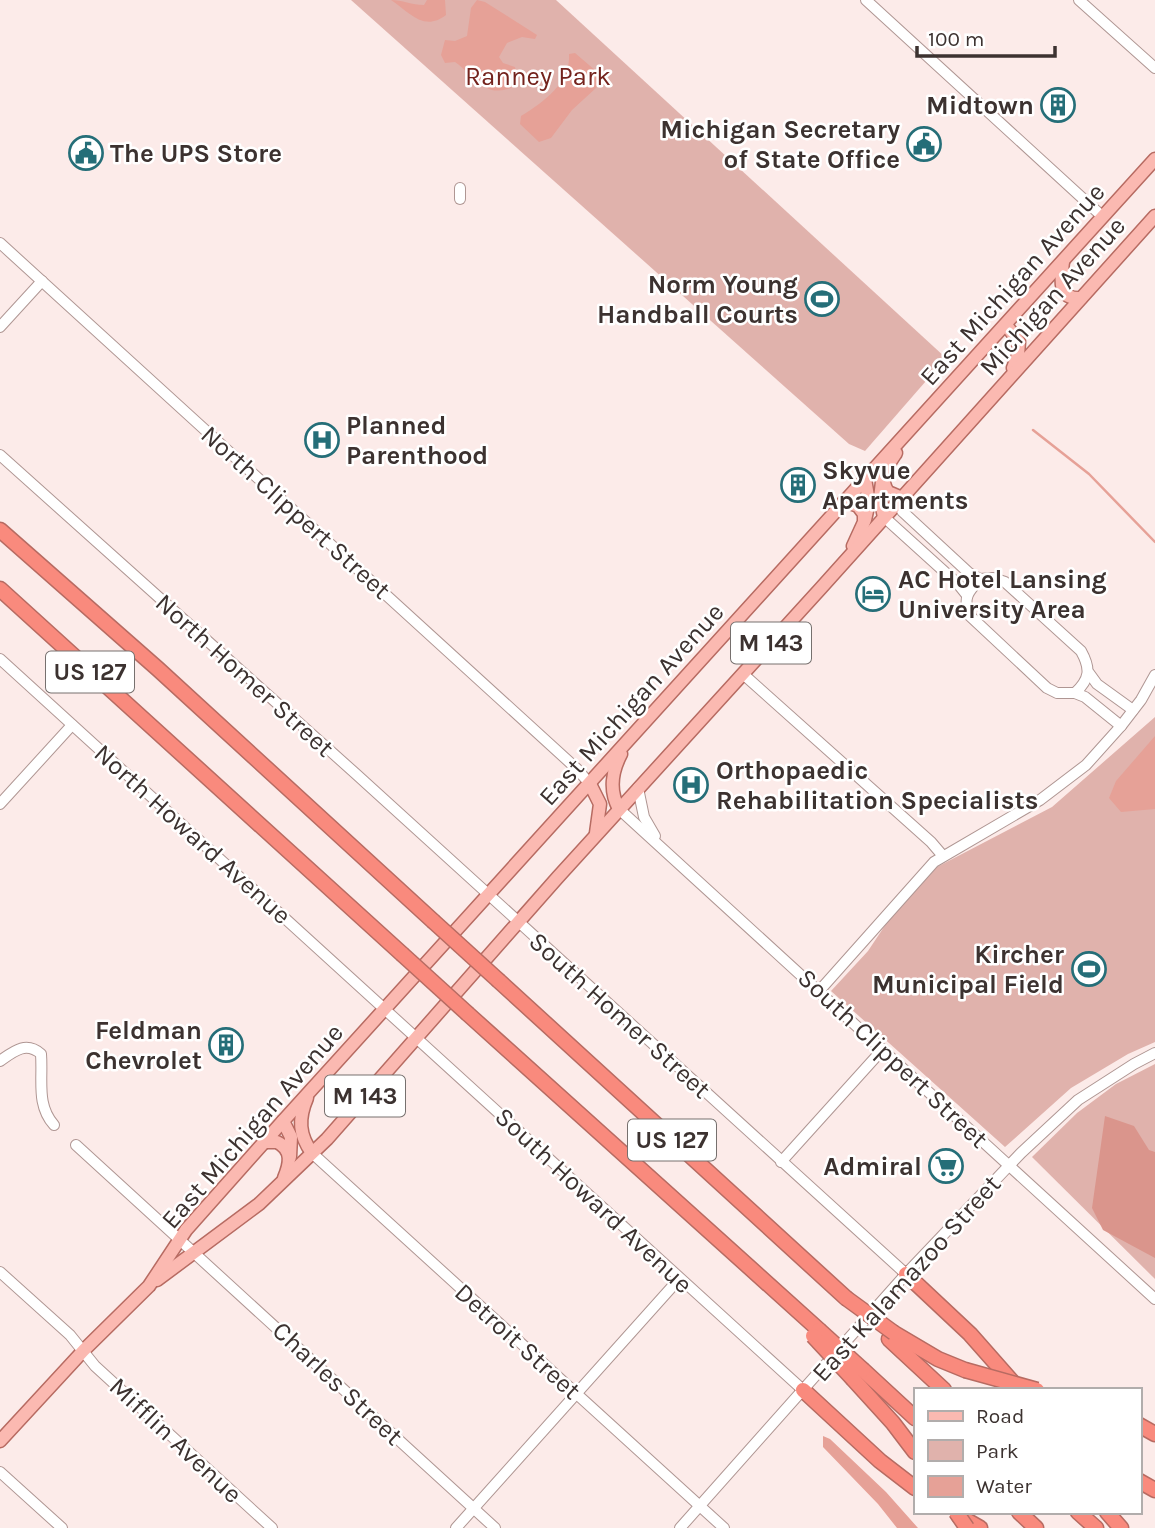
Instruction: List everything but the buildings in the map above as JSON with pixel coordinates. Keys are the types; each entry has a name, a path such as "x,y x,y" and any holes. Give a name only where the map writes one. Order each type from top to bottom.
{"highway":[{"path":"0,520 46,571"},
{"name":"US 127","path":"0,530 158,669 846,1298 891,1336 942,1388"},
{"name":"US 127","path":"0,590 688,1214 858,1374 914,1417"},
{"path":"906,1274 956,1320 1018,1388"},
{"path":"891,1336 965,1370 1030,1388"},
{"path":"993,1361 1011,1388"},
{"path":"858,1374 914,1451"},
{"path":"803,1390 880,1461 914,1487"},
{"path":"954,1514 968,1528"},
{"path":"956,1514 980,1528"},
{"path":"1021,1514 1036,1528"},
{"path":"1080,1514 1096,1528"},
{"path":"1109,1514 1121,1528"}],"main road":[{"name":"East Michigan Avenue","path":"149,1286 180,1239 264,1142 1155,159"},
{"name":"Michigan Avenue","path":"983,406 1155,216"},
{"path":"1063,261 1060,278 1062,289 1071,297 1081,298"},
{"path":"1006,325 1017,338 1019,346 1018,355 1006,381"},
{"name":"East Michigan Avenue","path":"0,1441 84,1350 149,1286 196,1253 281,1185 327,1139 619,809 983,406"},
{"path":"884,517 880,493 884,475 908,433"},
{"path":"884,475 886,489 893,496 902,498"},
{"path":"845,561 864,522 869,502 865,479"},
{"path":"844,501 860,509 864,514 864,522"},
{"path":"619,809 613,796 613,780 616,763 625,744"},
{"path":"588,844 597,830 600,809 590,784"},
{"path":"309,1093 302,1113 302,1134 312,1153"},
{"path":"302,1113 303,1125 308,1132 316,1138 327,1139"},
{"path":"281,1185 290,1160 291,1137 283,1121"},
{"path":"264,1142 280,1142 290,1160"}],"street":[{"path":"866,0 1103,217"},
{"path":"1079,0 1155,68"},
{"name":"North Clippert Street","path":"0,243 444,646 590,784"},
{"path":"0,327 42,281"},
{"name":"North Homer Street","path":"0,455 489,896"},
{"path":"902,498 901,508 904,514 969,573 980,579 993,578 1005,582 1081,651 1089,673 1097,684 1133,710"},
{"path":"884,517 966,594"},
{"path":"980,579 966,594 965,603 969,615 1047,688 1057,693 1075,693 1085,697 1121,726"},
{"name":"North Howard Avenue","path":"0,659 385,1009"},
{"path":"1075,693 1084,684 1089,673"},
{"path":"743,674 931,842 943,856"},
{"path":"820,990 923,874 943,856 1040,800 1086,765 1121,726 1155,675"},
{"path":"0,804 72,725"},
{"name":"South Clippert Street","path":"638,788 644,817 662,846"},
{"name":"South Clippert Street","path":"619,809 1155,1298"},
{"name":"South Homer Street","path":"489,896 906,1274"},
{"name":"South Howard Avenue","path":"385,1009 803,1390"},
{"path":"0,1061 17,1048 28,1047 41,1054 42,1104 45,1115 54,1125"},
{"path":"781,1162 883,1049"},
{"name":"East Kalamazoo Street","path":"680,1528 906,1274 1010,1165 1078,1100 1155,1053"},
{"name":"Charles Street","path":"76,1145 495,1528"},
{"name":"Detroit Street","path":"312,1153 724,1528"},
{"name":"Mifflin Avenue","path":"0,1272 84,1350 95,1366 272,1528"},
{"path":"456,1528 680,1279"},
{"path":"0,1472 62,1528"}],"green space":[{"name":"Ranney Park","path":"351,0 556,0 946,358 865,451 849,444"},
{"path":"1155,717 1155,1042 1128,1054 1071,1088 1005,1147 831,991 868,951 890,918 937,867 1052,807"},
{"path":"1155,1064 1155,1279 1032,1157 1077,1113 1116,1084"}],"shaded area":[{"path":"1105,1116 1134,1126 1149,1150 1155,1152 1155,1258 1103,1230 1092,1208"}],"water":[{"path":"391,0 424,5 427,0 445,0 446,15 431,22 424,21"},
{"path":"477,0 485,2 537,35 535,39 522,37 507,43 499,57 503,63 515,67 517,76 511,88 487,88 455,62 445,63 441,55 445,40 455,41 467,36 471,8"},
{"path":"575,53 603,77 596,88 572,110 551,138 539,142 520,124 521,116 554,91 565,74 569,54"},
{"path":"1155,736 1155,809 1121,812 1109,798 1116,781"},
{"path":"823,1436 830,1439 886,1492 918,1528 897,1528 878,1504 823,1447"}],"waterway":[{"path":"1033,430 1089,474 1155,542"}],"place":[{"name":"Midtown","path":"1058,105"},
{"name":"Michigan Secretary of State Office","path":"924,144"},
{"name":"The UPS Store","path":"86,153"},
{"name":"Norm Young Handball Courts","path":"822,299"},
{"name":"Planned Parenthood","path":"322,440"},
{"name":"Skyvue Apartments","path":"798,485"},
{"name":"AC Hotel Lansing University Area","path":"873,594"},
{"name":"Orthopaedic Rehabilitation Specialists","path":"691,785"},
{"name":"Kircher Municipal Field","path":"1089,969"},
{"name":"Feldman Chevrolet","path":"226,1045"},
{"name":"Admiral","path":"946,1166"}]}
